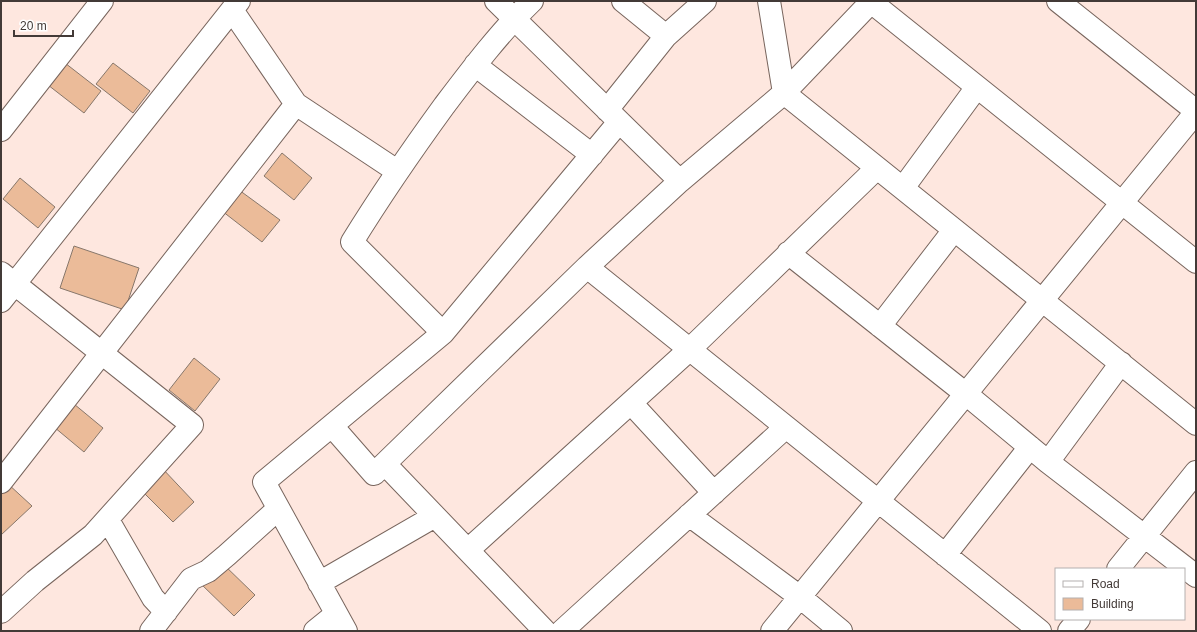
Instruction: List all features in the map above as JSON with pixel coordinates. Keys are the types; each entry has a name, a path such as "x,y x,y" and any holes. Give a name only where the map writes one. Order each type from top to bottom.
{"street":[{"path":"1,130 102,1"},
{"path":"496,1 680,181"},
{"path":"443,333 352,242 397,171 475,65 514,19 532,1"},
{"path":"623,1 666,36"},
{"path":"315,631 341,622 264,482 443,333 592,155 613,116 666,36 705,1"},
{"path":"769,1 784,93 1196,424"},
{"path":"772,631 1196,112 1058,1"},
{"path":"332,426 374,474 587,267 680,181 784,93 872,2 1196,262"},
{"path":"1,301 8,279 236,5 296,104 397,171"},
{"path":"475,65 592,155"},
{"path":"903,188 977,87"},
{"path":"1,482 100,352 296,104"},
{"path":"468,550 689,350 877,168"},
{"path":"880,326 954,230"},
{"path":"788,253 966,394 1048,462 1196,576"},
{"path":"587,267 1040,631"},
{"path":"1,612 35,581 93,535 192,425 8,279"},
{"path":"1048,462 1120,363"},
{"path":"631,403 714,493"},
{"path":"562,631 786,427"},
{"path":"945,554 1030,447"},
{"path":"385,464 545,631"},
{"path":"1119,568 1196,472"},
{"path":"151,631 191,579 208,571 228,555 278,509"},
{"path":"689,515 800,598 841,631"},
{"path":"319,583 435,516"},
{"path":"108,520 153,598 166,612"},
{"path":"1069,631 1078,620"}],"building":[{"path":"65,63 101,91 84,113 48,85"},
{"path":"113,63 150,91 133,113 96,84"},
{"path":"282,153 312,178 294,200 264,176"},
{"path":"20,178 55,207 38,228 3,199"},
{"path":"239,190 280,220 262,242 222,211"},
{"path":"74,246 139,268 125,310 60,288"},
{"path":"194,358 220,379 195,411 169,390"},
{"path":"74,404 103,428 84,452 54,427"},
{"path":"161,467 194,502 173,522 139,488"},
{"path":"7,483 32,506 1,535 1,492"},
{"path":"221,562 255,595 234,616 200,583"}]}
